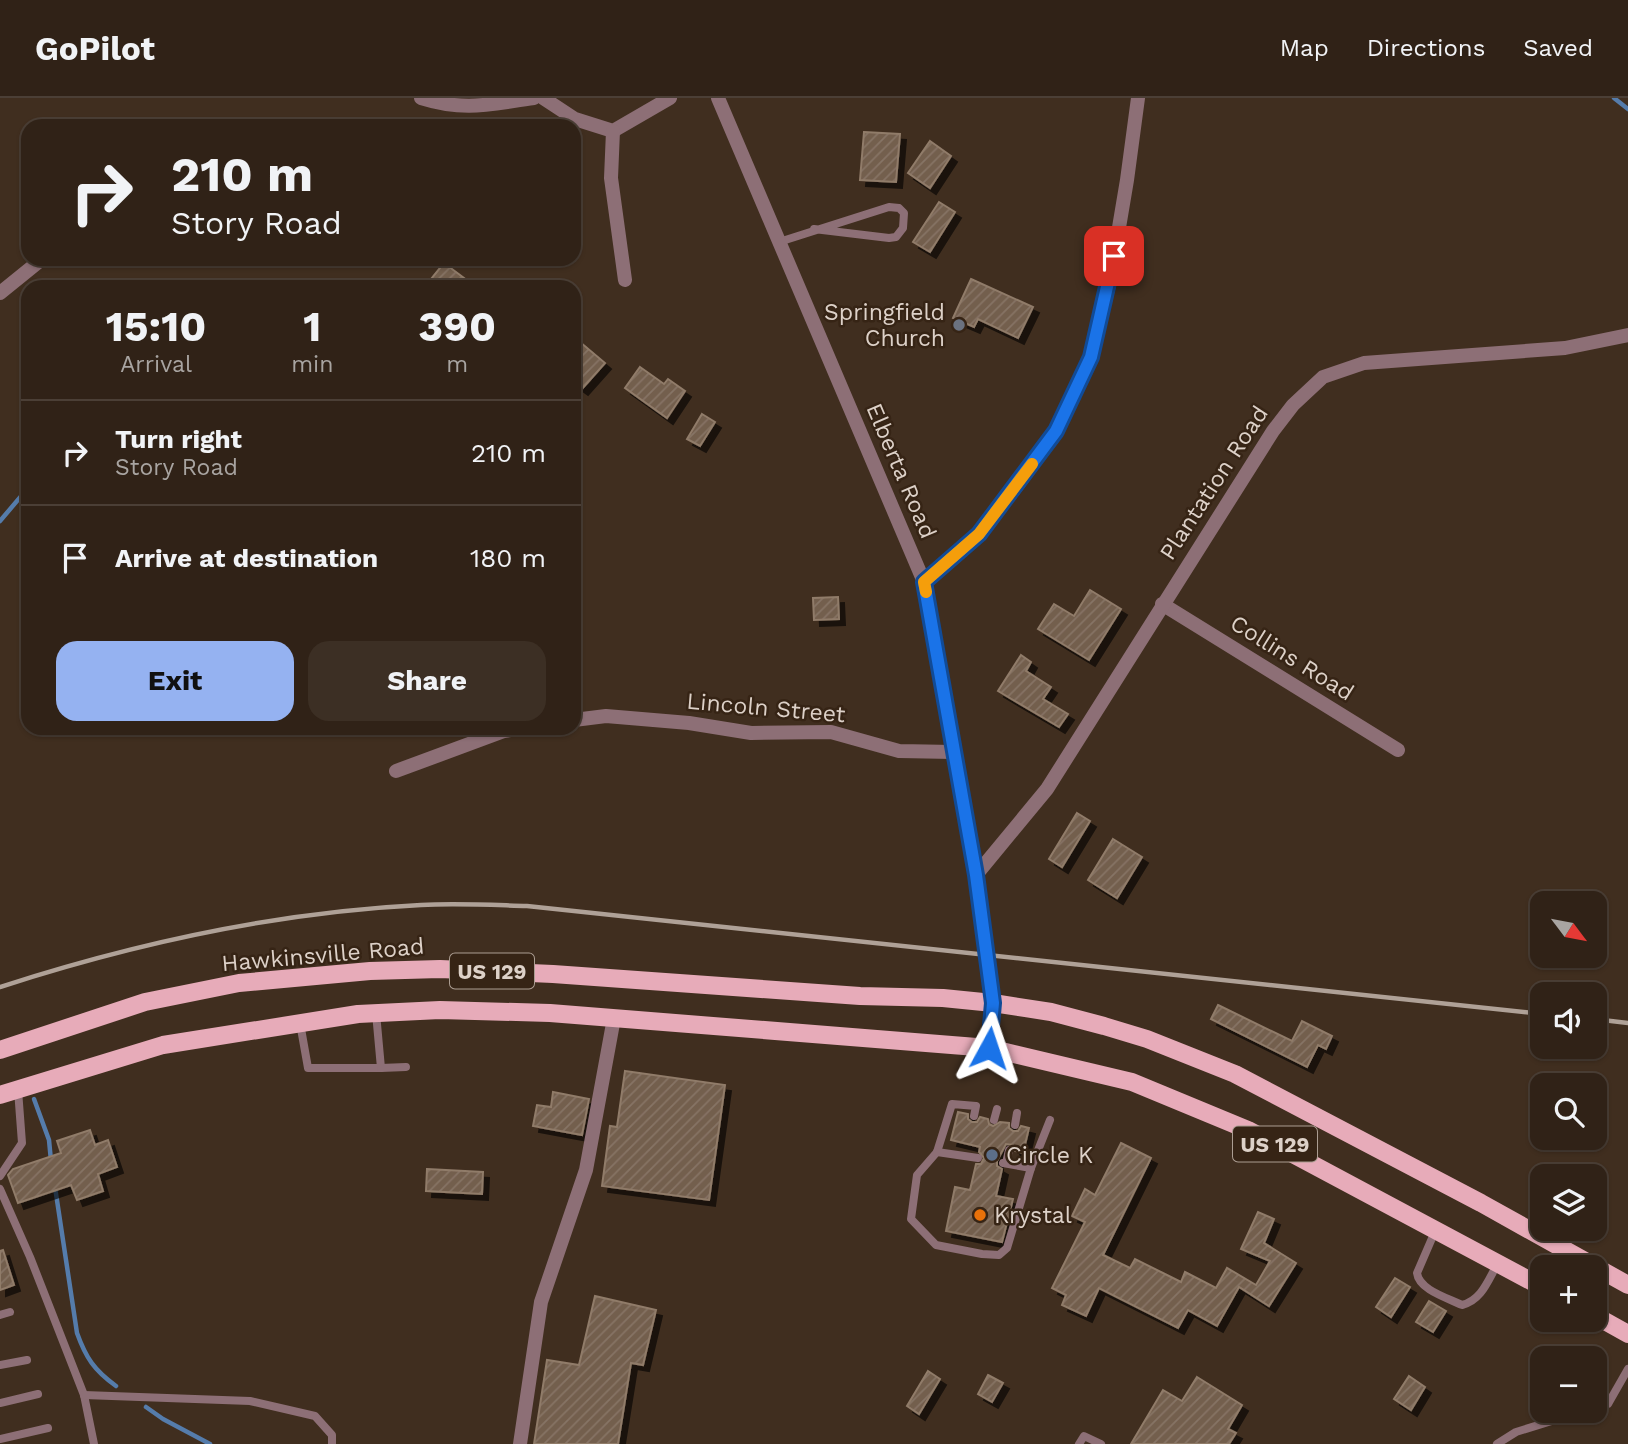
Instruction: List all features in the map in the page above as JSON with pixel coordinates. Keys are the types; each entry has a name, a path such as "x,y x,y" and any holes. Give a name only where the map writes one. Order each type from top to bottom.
{"main road":[{"name":"Hawkinsville Road","path":"0,1050 145,1002 239,983 370,971 440,969 540,973 993,1003"},
{"name":"US 129","path":"993,1003 1051,1012 1104,1026 1147,1039 1235,1074 1481,1203 1628,1284"},
{"name":"US 129","path":"9,1093 163,1045 376,1013 440,1010 550,1013 989,1048 1132,1082 1248,1130 1530,1280"},
{"path":"1607,1322 1628,1334"}],"street":[{"path":"421,98 447,106 471,107 534,98"},
{"path":"543,98 574,119"},
{"path":"581,122 613,131 670,98"},
{"name":"Elberta Road","path":"718,98 924,582 976,875 993,1003 989,1048"},
{"path":"924,582 979,534 1027,471 1056,431 1091,357 1110,281 1138,98"},
{"path":"613,131 611,178 625,280"},
{"path":"0,293 33,266"},
{"name":"Plantation Road","path":"976,875 1047,789 1273,431 1293,405 1322,377 1364,363 1565,348 1628,335"},
{"name":"Collins Road","path":"1162,604 1398,750"},
{"name":"Lincoln Street","path":"581,719 606,716 689,723 751,733 831,732 899,751 953,752"},
{"path":"396,771 493,735"},
{"path":"520,1444 541,1302 586,1170 614,1018"}],"lane":[{"path":"779,242 814,229 889,206 899,208 904,213 903,228 896,237 814,229"},
{"path":"376,1013 381,1068"},
{"path":"300,1023 308,1068 406,1068"},
{"path":"0,1176 22,1143 9,1093"},
{"path":"974,1116 976,1106 952,1104 937,1152 917,1175 911,1219 936,1245 999,1255 1007,1248 1014,1232 1031,1168 1050,1120"},
{"path":"994,1120 997,1109"},
{"path":"1015,1125 1017,1113"},
{"path":"966,1156 968,1144"},
{"path":"1009,1150 1005,1163 1031,1168"},
{"path":"937,1152 978,1158"},
{"path":"0,1189 30,1257 84,1395 94,1444"},
{"path":"1436,1229 1417,1273 1423,1286 1462,1306 1477,1300 1498,1263"},
{"path":"0,1315 10,1312"},
{"path":"0,1365 27,1360"},
{"path":"1607,1404 1628,1369"},
{"path":"0,1403 38,1394"},
{"path":"84,1395 250,1401 315,1416 332,1435 332,1444"},
{"path":"1497,1444 1516,1432 1545,1423"},
{"path":"0,1438 48,1428"},
{"path":"1079,1444 1084,1436 1101,1444"}],"building":[{"path":"864,132 900,134 896,182 860,180"},
{"path":"930,141 951,156 930,188 908,173"},
{"path":"939,202 955,212 930,252 913,242"},
{"path":"442,266 448,266 467,280 432,280"},
{"path":"971,279 1033,307 1018,338 978,319 974,327 953,318"},
{"path":"581,343 605,363 581,388"},
{"path":"640,367 664,384 668,379 685,391 667,418 625,388"},
{"path":"702,414 715,422 700,446 687,439"},
{"path":"1090,590 1121,609 1089,660 1038,629 1054,604 1074,616"},
{"path":"838,597 839,619 814,620 813,598"},
{"path":"1021,655 1031,662 1026,671 1051,687 1043,699 1068,714 1059,727 998,691"},
{"path":"1077,813 1090,821 1062,867 1049,859"},
{"path":"1113,839 1142,857 1117,898 1088,880"},
{"path":"1218,1005 1292,1041 1302,1021 1332,1036 1326,1049 1318,1045 1307,1067 1211,1019"},
{"path":"625,1071 725,1085 709,1200 602,1186 610,1126 617,1127"},
{"path":"553,1092 589,1099 582,1135 533,1126 537,1105 551,1107"},
{"path":"958,1112 968,1114 968,1119 972,1122 977,1122 980,1117 988,1119 993,1126 1000,1122 1009,1123 1009,1128 1013,1131 1018,1131 1021,1126 1029,1128 1023,1153 1015,1151 1013,1145 1006,1144 997,1161 997,1166 1002,1169 996,1196 1013,1199 1002,1242 946,1231 955,1187 970,1190 976,1164 981,1164 984,1158 979,1152 980,1147 951,1140"},
{"path":"90,1130 95,1145 108,1140 117,1167 98,1174 103,1191 77,1200 71,1185 18,1203 8,1175 13,1169 61,1153 57,1141"},
{"path":"1121,1143 1151,1158 1103,1255 1130,1268 1135,1259 1181,1282 1185,1272 1216,1288 1227,1268 1256,1285 1270,1261 1241,1249 1258,1212 1274,1219 1264,1243 1296,1263 1269,1306 1239,1287 1217,1326 1188,1310 1178,1328 1099,1288 1086,1316 1062,1305 1066,1295 1052,1288 1085,1222 1072,1216 1085,1189 1095,1195"},
{"path":"427,1169 483,1172 482,1194 426,1191"},
{"path":"3,1250 14,1285 0,1290 0,1251"},
{"path":"1395,1278 1410,1287 1391,1317 1376,1307"},
{"path":"595,1296 656,1310 643,1365 631,1363 618,1444 534,1444 547,1360 579,1365"},
{"path":"1429,1301 1446,1311 1433,1332 1416,1322"},
{"path":"928,1371 940,1379 919,1414 907,1406"},
{"path":"988,1375 1003,1383 992,1402 978,1394"},
{"path":"1409,1376 1425,1387 1411,1410 1394,1399"},
{"path":"1197,1377 1242,1405 1228,1429 1236,1433 1229,1444 1131,1444 1163,1390 1182,1401"}],"waterway":[{"path":"1614,98 1628,109"},
{"path":"0,521 21,496"},
{"path":"34,1099 49,1140 51,1161"},
{"path":"55,1187 77,1333 92,1363 116,1386"},
{"path":"146,1407 210,1444"}],"railway":[{"path":"0,987 155,944 261,922 367,909 474,904 527,906 1530,1013"},
{"path":"1607,1021 1628,1023"}],"slow traffic":[{"path":"926,592 924,582 979,534 1032,464"}],"place":[{"name":"Springfield Church","path":"959,325"},
{"name":"Circle K","path":"992,1155"},
{"name":"Krystal","path":"980,1215"}],"route":[{"path":"989,1048 993,1003 976,875 924,582 979,534 1056,431 1091,357 1114,256"}]}
